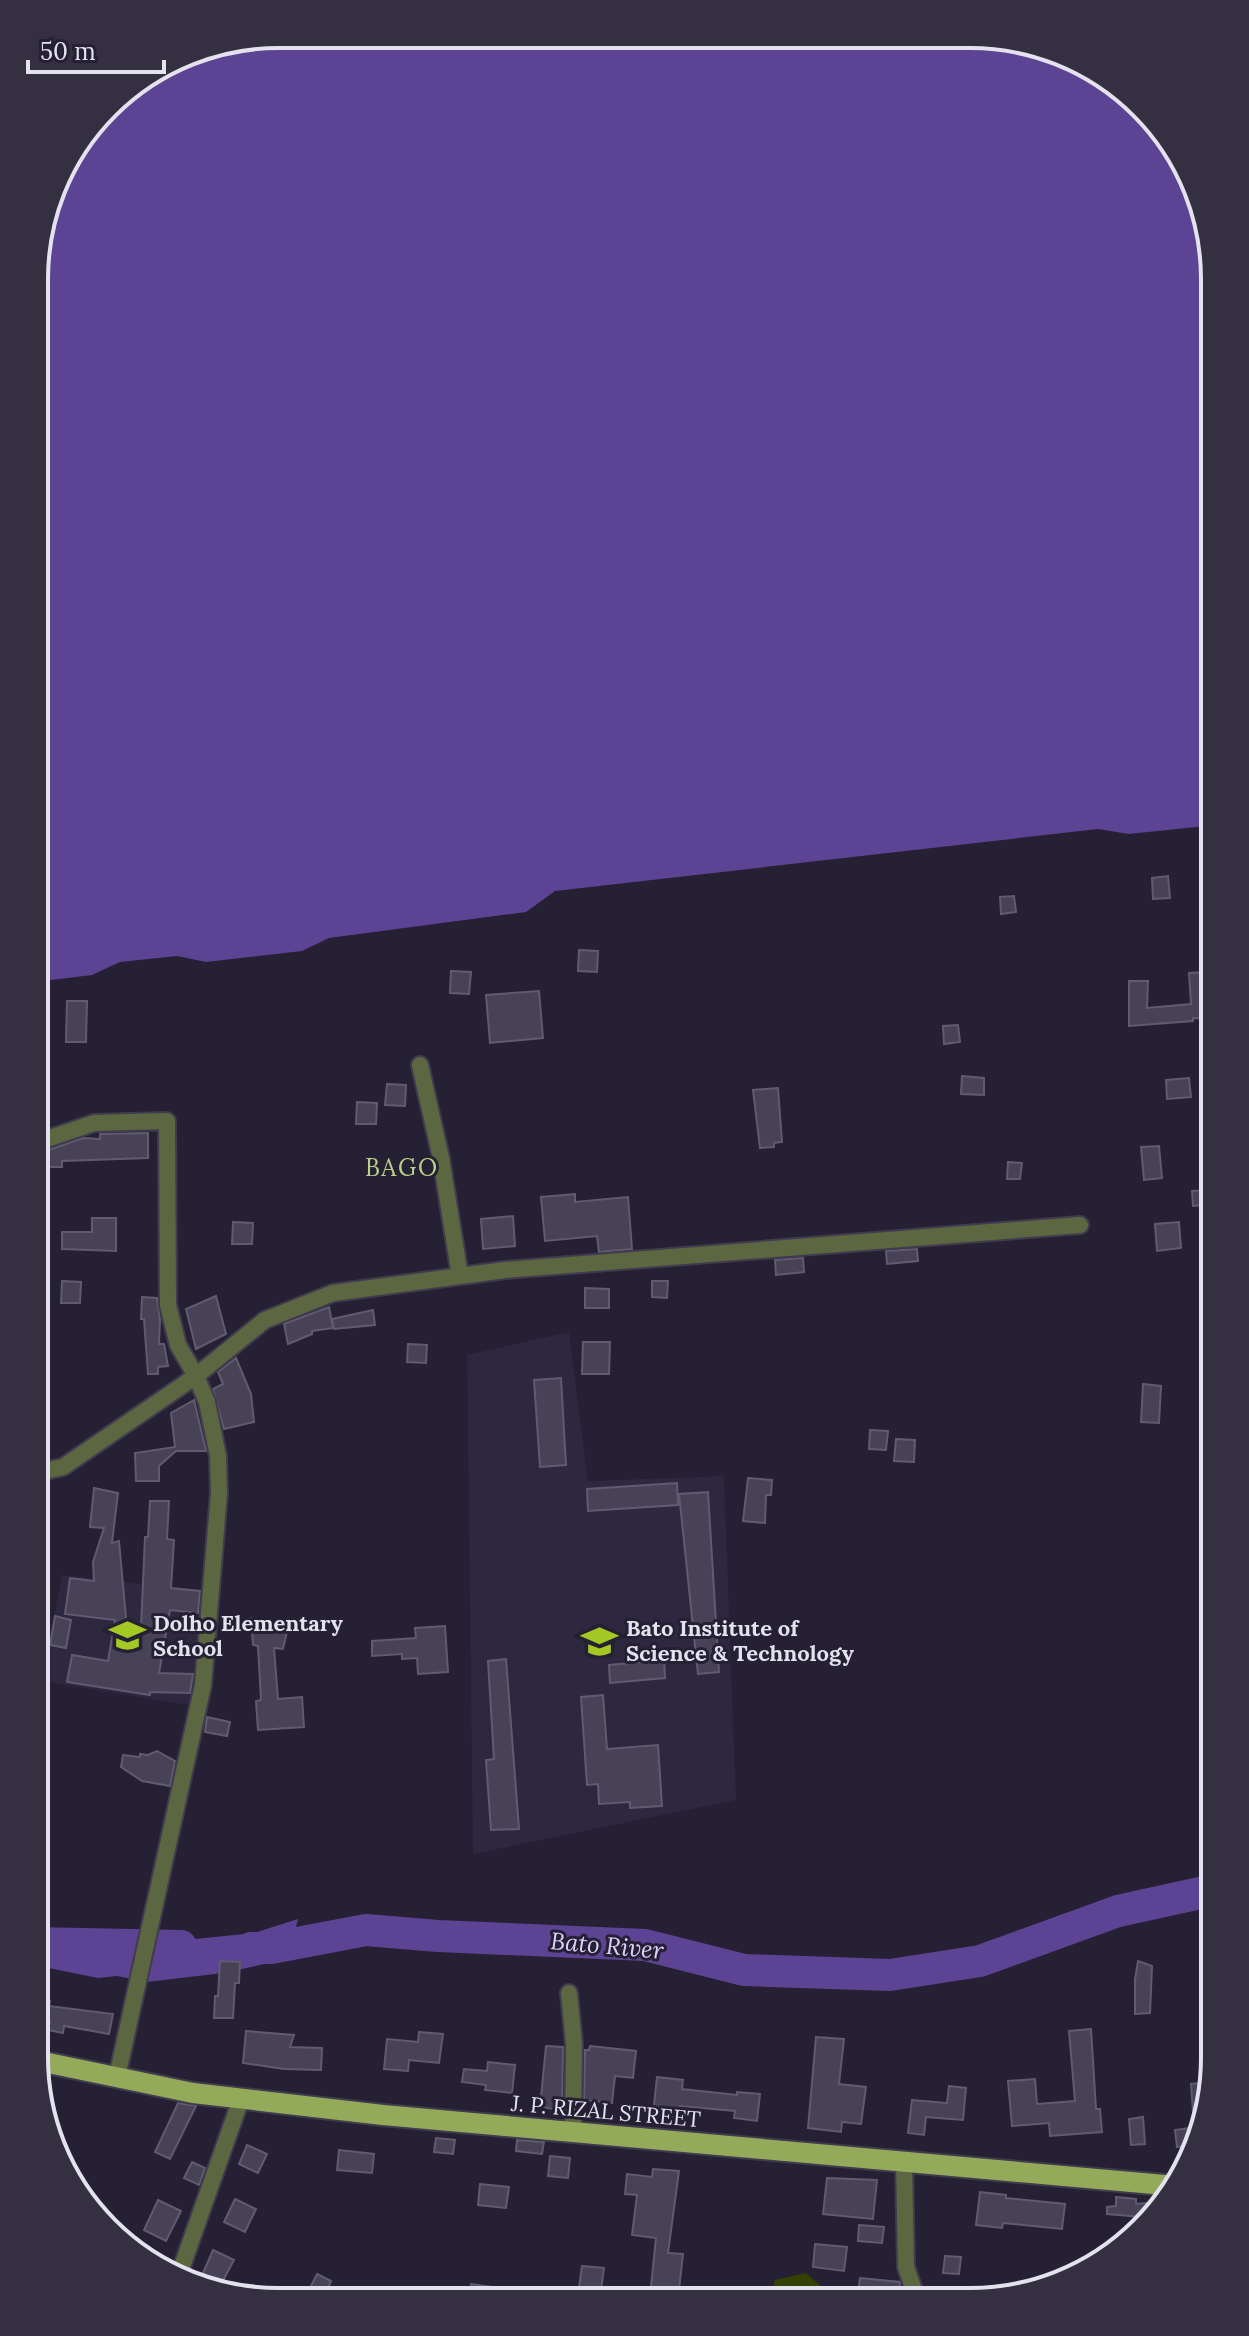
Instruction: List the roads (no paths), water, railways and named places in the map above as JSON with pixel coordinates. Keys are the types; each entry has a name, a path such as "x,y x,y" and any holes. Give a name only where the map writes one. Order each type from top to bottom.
{"main road":[{"name":"J. P. RIZAL STREET","path":"48,2063 193,2093 383,2115 1162,2185"}],"street":[{"path":"420,1065 441,1158 460,1276"},
{"path":"48,1139 94,1123 167,1121 168,1305 178,1345 207,1402 218,1456 219,1493 203,1685 117,2077"},
{"path":"48,1470 63,1467 196,1376 265,1320 333,1293 505,1270 1080,1225"},
{"path":"569,1993 574,2044 573,2133"},
{"path":"182,2266 241,2099"},
{"path":"904,2161 906,2267 913,2288"}],"waterway":[{"name":"Bato River","path":"251,1948 271,1948 366,1930 645,1945 744,1970 890,1975 980,1961 1118,1911 1201,1893"},
{"name":"Bato River","path":"48,1943 181,1946"}],"place":[{"name":"Dolho Elementary School","path":"127,1636"},
{"name":"Bato Institute of Science & Technology","path":"600,1641"}],"district":[{"name":"BAGO","path":"402,1168"}]}
